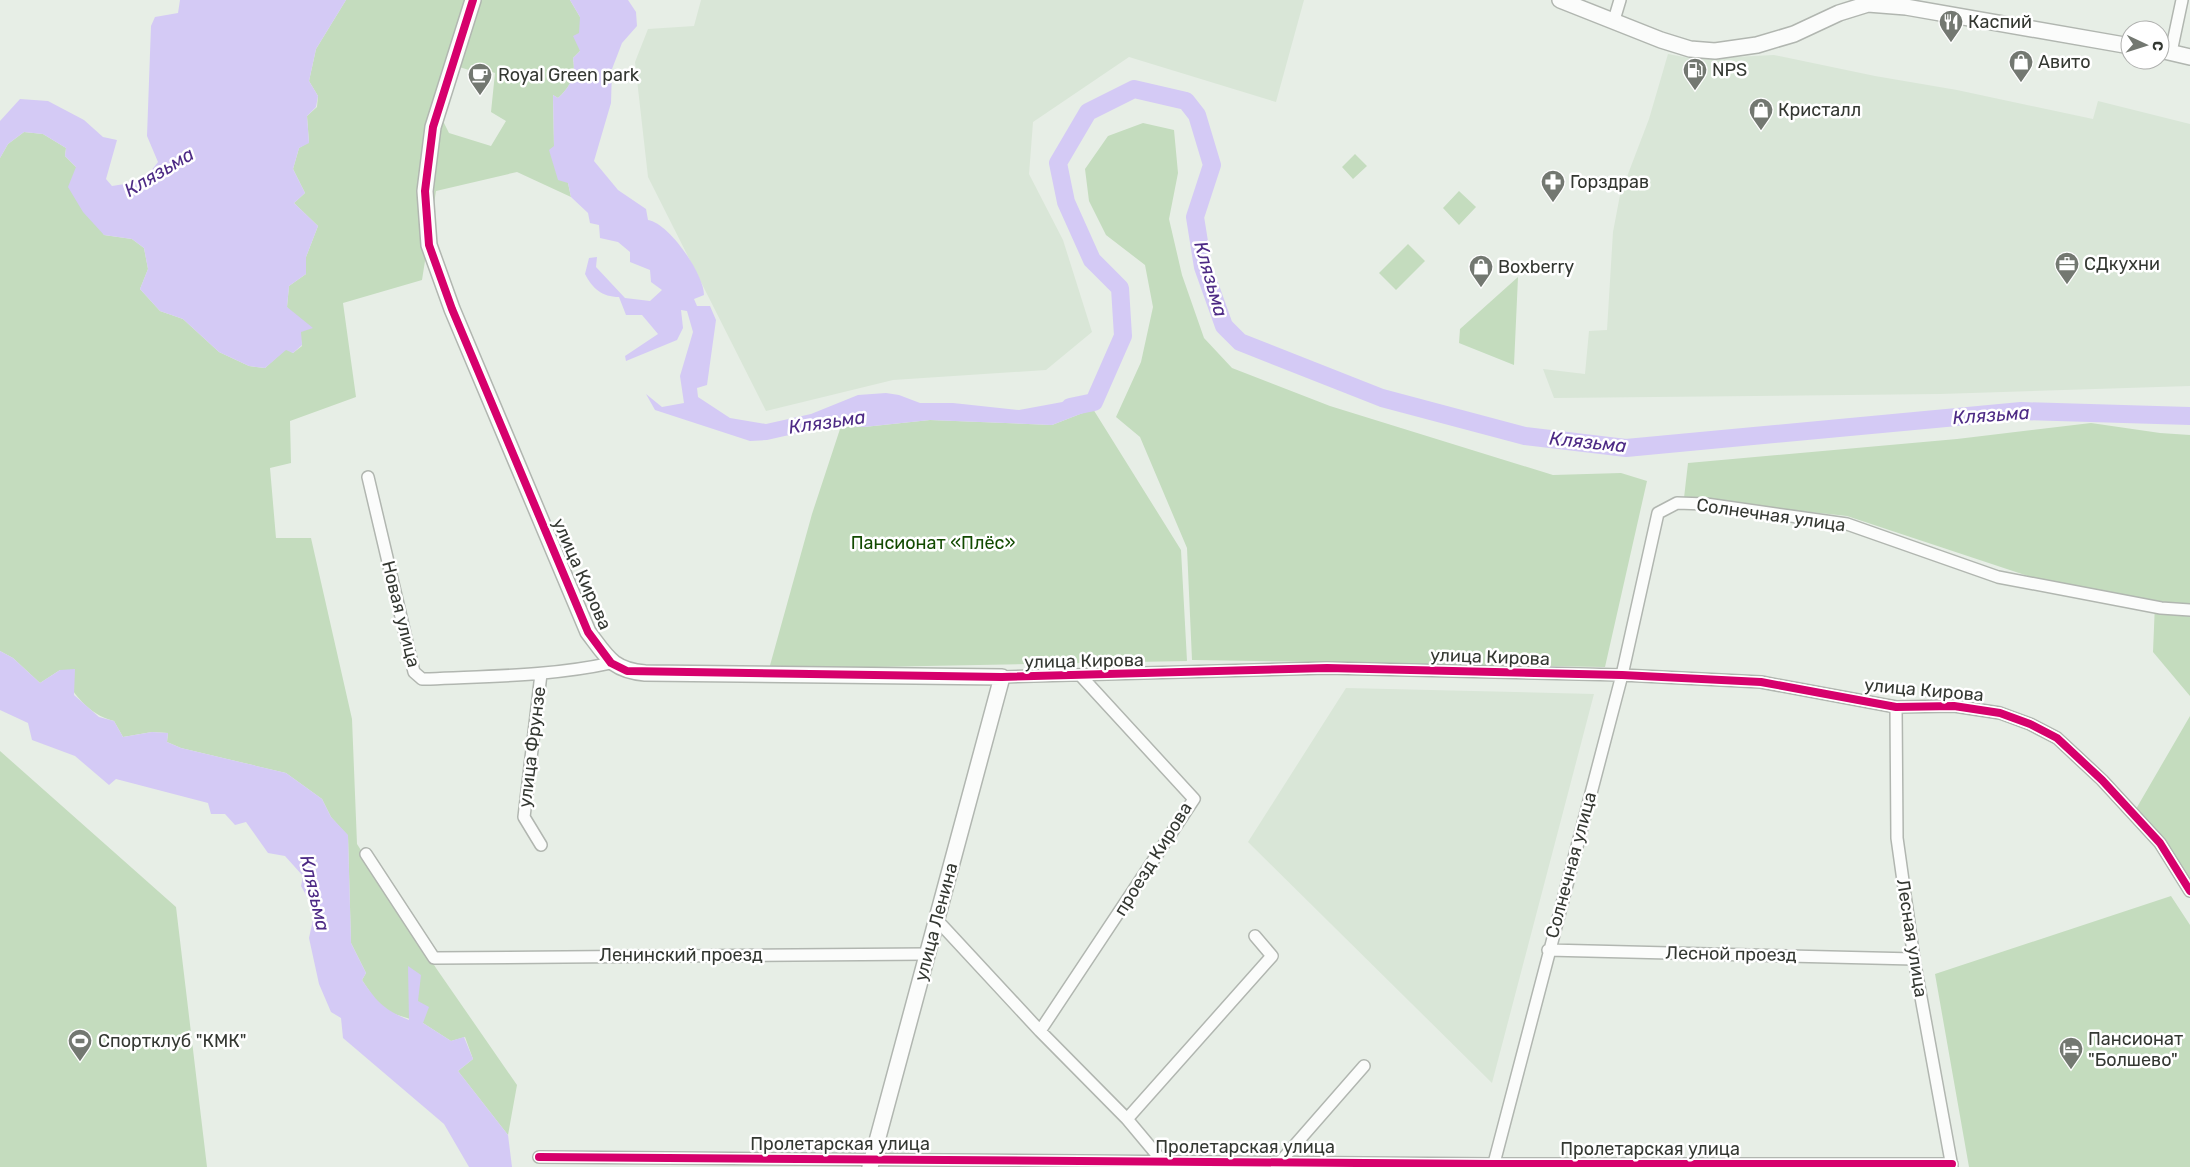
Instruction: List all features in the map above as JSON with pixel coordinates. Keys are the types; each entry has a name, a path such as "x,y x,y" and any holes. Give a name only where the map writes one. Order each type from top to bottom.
{"street":[{"name":"улица Кирова","path":"472,0 433,128 425,191 430,245 452,309 588,632 611,662 626,671 645,673 1002,677 1327,668 1622,676 1761,682 1896,706 1954,706 2000,713 2030,724 2057,738 2102,780 2160,843 2190,891"},
{"path":"1560,0 1690,49 1715,52 1757,45 1794,34 1839,13 1868,4 1906,7 2120,44"},
{"path":"1614,20 1620,0"},
{"path":"2170,36 2182,0"},
{"path":"2170,52 2190,57"},
{"name":"Новая улица","path":"368,478 414,672 418,676 430,679 541,674 574,671 611,662"},
{"name":"Солнечная улица","path":"1493,1166 1548,950 1622,676 1658,513 1677,503 1706,504 1847,524 1998,577 2162,608 2190,610"},
{"name":"улица Фрунзе","path":"541,674 524,817 541,845"},
{"name":"проезд Кирова","path":"1040,1032 1194,799 1081,676"},
{"name":"улица Ленина","path":"871,1163 1002,677"},
{"name":"Лесная улица","path":"1896,706 1897,838 1914,959 1952,1165"},
{"name":"Ленинский проезд","path":"366,854 434,958 928,954"},
{"path":"937,920 1040,1032 1126,1119 1163,1162"},
{"path":"1126,1119 1272,956 1255,936"},
{"name":"Лесной проезд","path":"1548,950 1914,959"},
{"path":"1280,1162 1364,1066"},
{"name":"Пролетарская улица","path":"538,1157 871,1163 1280,1162 1493,1166 1952,1165"}],"shaded area":[{"path":"701,0 1304,0 1276,102 1129,57 1033,122 1029,174 1063,240 1092,332 1046,370 893,380 766,411 648,177 635,62 648,29 694,26"},
{"path":"1668,54 1695,59 1774,55 1875,76 1957,90 2093,119 2098,101 2190,124 2190,386 1940,394 1554,398 1543,369 1585,374 1589,331 1607,330 1613,232 1620,195 1649,119"},
{"path":"1346,688 1594,694 1492,1083 1248,842"}],"green space":[{"path":"346,0 570,0 580,17 580,51 573,58 574,70 572,80 558,98 553,95 554,147 568,183 571,197 517,172 436,191 422,280 343,303 356,397 290,421 291,463 270,468 276,538 311,538 352,719 357,844 436,968 517,1085 508,1135 458,1071 473,1059 465,1037 451,1041 423,1023 388,1012 376,1001 362,980 366,973 351,943 348,836 331,817 322,799 286,773 181,748 167,742 168,733 152,732 123,737 114,721 104,718 82,702 60,670 40,683 13,658 0,651 0,158 8,144 24,132 43,134 66,148 65,156 76,167 104,235 132,239 144,248 148,269 140,289 160,311 183,319 219,352 249,366 265,368 286,349 293,353 302,346 300,332 287,307 289,286 306,274 306,257 318,226 294,203 305,193 293,169 299,148 309,142 307,116 317,107 318,96 309,81 316,49","holes":["471,65 495,73 491,112 506,121 491,146 449,133 443,121 456,66 469,70"]},
{"path":"1143,123 1174,130 1178,173 1169,219 1182,275 1204,338 1232,368 1330,406 1553,475 1621,473 1647,481 1605,667 1192,660 1187,548 1140,437 1116,417 1141,362 1153,307 1145,265 1106,235 1089,201 1085,169 1108,136"},
{"path":"1355,154 1367,166 1353,179 1342,167"},
{"path":"1459,191 1476,207 1459,225 1443,208"},
{"path":"1408,244 1425,261 1396,290 1379,273"},
{"path":"1518,277 1514,365 1459,343 1460,329"},
{"name":"Пансионат «Плёс»","path":"1093,409 1181,550 1187,661 769,669 812,514 841,426 864,427 930,420 1052,425"},
{"path":"2091,423 2160,433 2190,435 2190,696 2153,652 2155,603 2043,581 1847,516 1684,498 1688,463 1957,439"},
{"path":"2190,716 2190,881 2136,809"},
{"path":"0,751 176,907 207,1167 0,1167"},
{"name":"Пансионат \"Болшево\"","path":"2171,896 2190,925 2190,1167 1969,1167 1935,974"}],"water":[{"path":"180,0 346,0 316,49 309,81 318,96 316,107 307,116 309,143 299,148 293,169 305,193 294,203 318,226 306,257 306,274 289,286 287,307 313,328 301,332 302,345 293,353 286,350 265,368 249,366 219,352 183,319 160,311 140,289 148,269 144,248 132,239 104,235 83,212 68,187 76,167 65,156 66,148 43,134 24,132 8,144 0,158 0,121 20,99 48,101 84,120 103,137 117,140 106,179 112,186 143,181 158,162 147,136 151,26 155,17 178,13"},
{"path":"570,0 628,0 636,12 637,26 622,43 612,69 611,103 594,161 618,190 646,209 648,220 666,230 684,251 698,275 704,295 694,299 697,306 710,306 716,320 707,385 697,388 698,397 730,418 766,424 811,414 858,395 886,393 899,395 920,403 953,403 1019,410 1095,396 1093,409 1052,425 930,420 864,427 829,426 767,440 750,441 655,410 646,394 662,407 684,403 680,376 693,332 687,311 681,310 683,328 677,340 626,361 625,356 658,334 642,315 626,315 619,297 613,297 598,291 585,274 589,258 597,257 596,267 625,298 650,301 662,290 651,282 650,270 630,262 630,252 618,242 600,238 599,225 590,223 588,213 571,197 568,183 558,180 549,150 554,146 553,95 558,98 569,85 574,70 573,58 580,51 573,36 579,33 580,17"},
{"path":"0,651 13,658 40,683 60,670 75,669 74,695 99,717 114,721 123,737 152,732 168,733 167,742 181,748 286,773 322,799 331,817 348,835 351,943 366,973 362,980 372,994 387,1009 409,1020 408,966 421,975 418,1001 429,1007 423,1023 451,1041 464,1037 473,1059 458,1071 508,1135 512,1167 469,1167 444,1124 343,1038 341,1018 331,1012 319,984 309,938 315,911 301,886 303,876 285,856 268,853 246,822 235,825 225,814 211,814 208,803 116,779 109,785 75,756 32,740 28,723 0,710"}],"waterway":[{"name":"Клязьма","path":"1070,407 1094,402 1123,336 1120,288 1092,260 1066,202 1058,163 1088,112 1134,89 1186,101 1197,115 1212,165 1195,217 1203,267 1224,326 1240,342 1382,398 1525,436 1626,448 2021,411 2190,416"}],"cycle path":[{"path":"473,0 433,127 425,191 429,245 452,309 588,632 611,663 627,671 1002,677 1327,668 1622,675 1761,682 1896,707 1954,706 2000,713 2030,724 2057,738 2102,780 2160,843 2190,891"},
{"path":"539,1157 1493,1164 1952,1164"}],"place":[{"name":"Каспий","path":"1951,43"},
{"name":"Авито","path":"2021,83"},
{"name":"NPS","path":"1695,91"},
{"name":"Royal Green park","path":"480,96"},
{"name":"Кристалл","path":"1761,131"},
{"name":"Горздрав","path":"1553,203"},
{"name":"СДкухни","path":"2067,285"},
{"name":"Boxberry","path":"1481,288"},
{"name":"Спортклуб \"КМК\"","path":"80,1062"},
{"name":"Пансионат \"Болшево\"","path":"2071,1070"}]}
